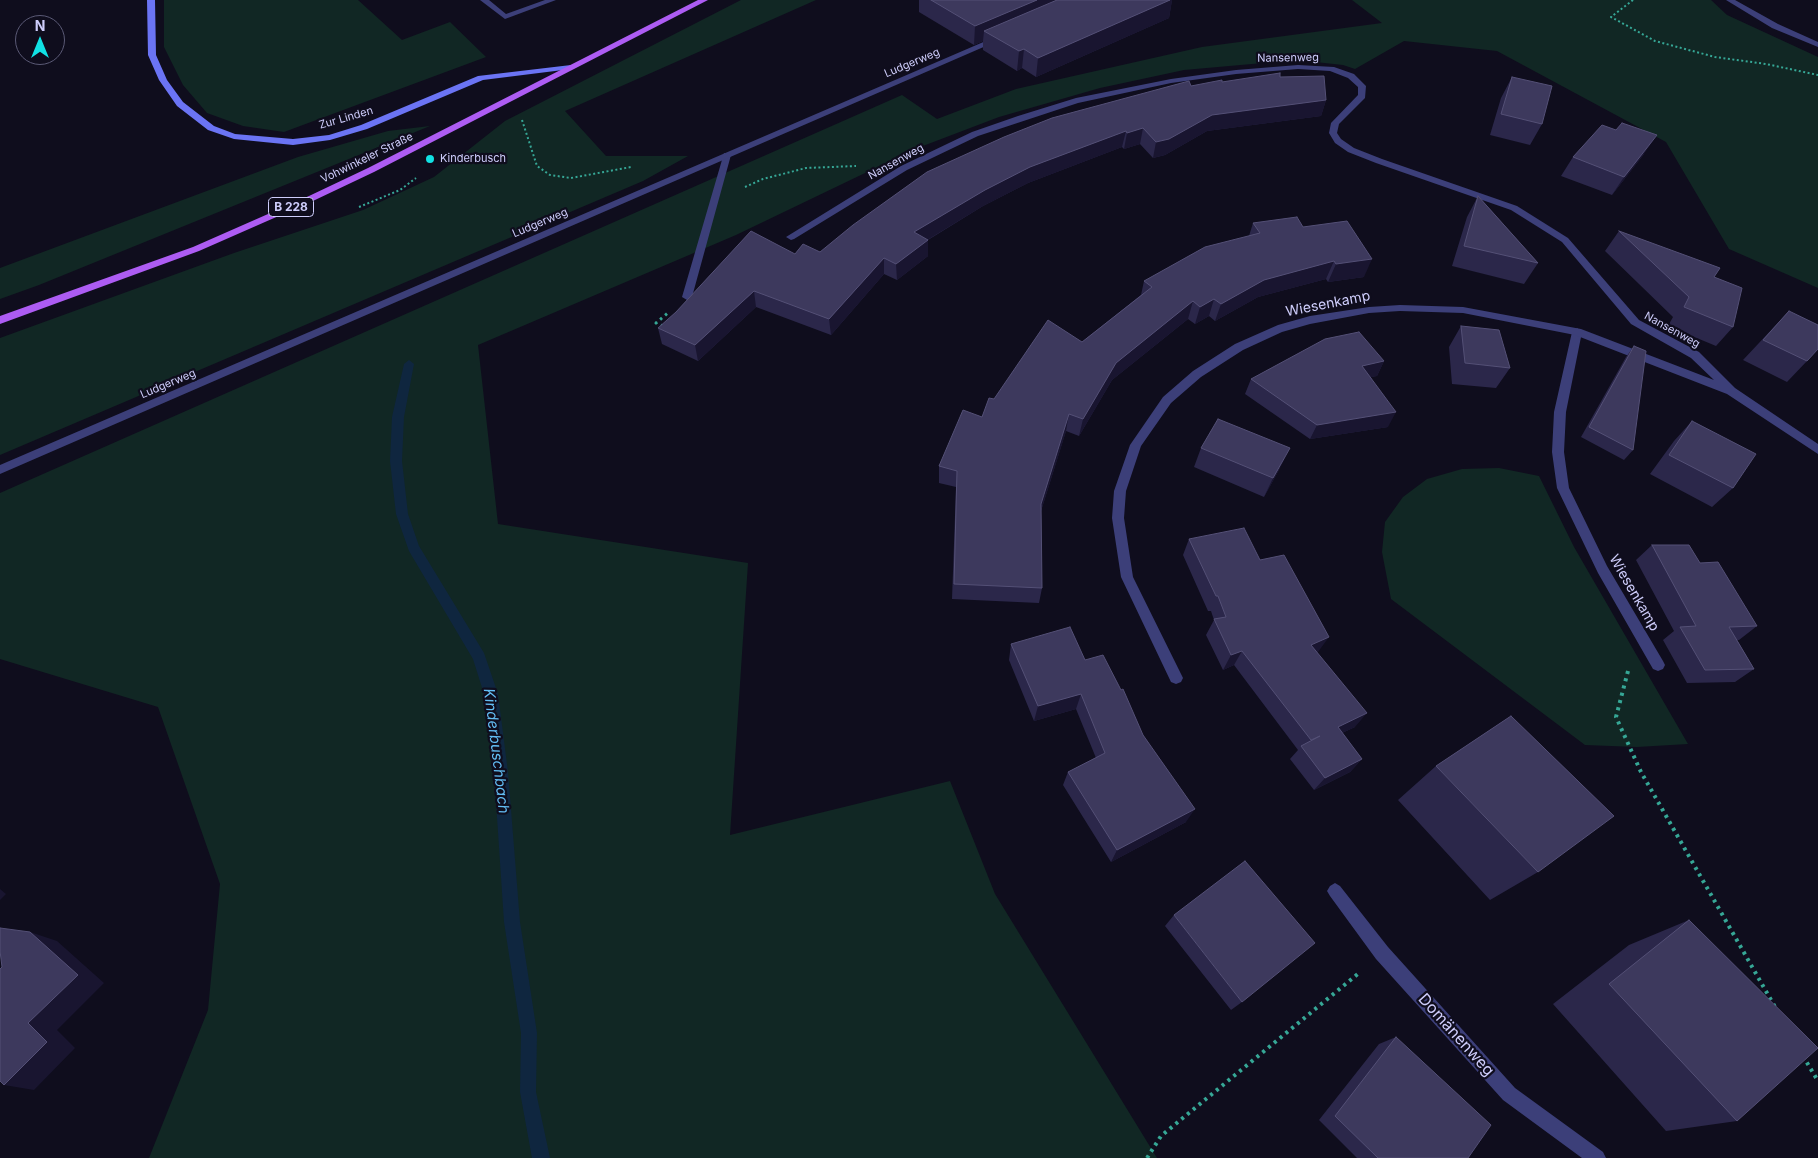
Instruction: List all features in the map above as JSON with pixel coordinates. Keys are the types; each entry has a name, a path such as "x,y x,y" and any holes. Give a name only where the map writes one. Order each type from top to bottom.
{"main road":[{"name":"Vohwinkeler Straße","path":"0,320 196,249 254,224 371,170 704,0"}],"street":[{"name":"Zur Linden","path":"150,0 152,55 163,80 180,104 211,128 234,136 294,142 330,136 364,127 481,78 570,67"},
{"path":"484,0 505,17 552,0"},
{"path":"1730,0 1775,26 1818,45"},
{"name":"Ludgerweg","path":"0,470 1010,34"},
{"name":"Nansenweg","path":"791,238 904,168 975,134 1076,101 1171,81 1236,72 1298,67 1331,69 1351,76 1362,86 1362,96 1335,123 1333,133 1338,141 1351,150 1379,161 1487,197 1514,208 1565,240 1635,322 1695,355 1731,391"},
{"path":"687,297 727,155"},
{"name":"Wiesenkamp","path":"1176,678 1127,577 1118,518 1120,491 1136,445 1167,400 1197,374 1239,347 1278,330 1310,320 1369,310 1400,308 1463,310 1577,332 1731,391 1818,450"},
{"name":"Wiesenkamp","path":"1577,332 1560,412 1558,452 1563,488 1602,570 1658,665"},
{"name":"Domänenweg","path":"1335,891 1382,953 1509,1094 1597,1158"}],"path":[{"path":"1633,0 1611,17 1655,41 1715,57 1766,64 1818,75"},
{"path":"522,119 538,166 550,175 571,178 638,165"},
{"path":"714,201 763,179 806,168 878,165 904,168"},
{"path":"1658,665 1628,670 1616,717 1641,772 1779,1012"},
{"path":"1147,1158 1161,1136 1382,953"},
{"path":"1798,1047 1818,1081"}],"green space":[{"path":"164,0 358,0 402,40 450,22 486,57 284,132 243,126 207,113 183,85 164,47"},
{"path":"741,0 816,0 565,111 606,156 688,156 643,181 0,455 0,338 234,253 363,210 434,177 505,121"},
{"path":"1352,0 1711,0 1727,15 1818,57 1818,288 1729,249 1666,142 1497,51 1404,41 1355,69 1343,65 1297,60 1184,70 1100,88 999,117 915,149 736,235 478,345 498,524 748,563 730,835 950,781 995,894 1157,1158 149,1158 208,1010 220,884 158,707 0,659 0,493 902,95 937,119 1016,89 1202,47 1382,23"},
{"path":"430,126 39,285 0,299 0,268 298,157 388,131"},
{"path":"1499,468 1539,476 1574,547 1688,744 1637,747 1585,745 1391,599 1382,552 1385,522 1403,497 1427,479 1462,469"}],"building":[{"path":"931,0 1037,0 975,26"},
{"path":"1057,0 1170,0 1038,58 1024,49 1019,51 984,31"},
{"path":"1280,73 1280,77 1324,76 1326,100 1212,115 1169,139 1156,142 1143,128 1127,133 1126,131 1030,167 985,190 914,232 928,240 896,264 884,258 829,319 754,291 695,345 658,328 676,312 751,231 795,254 803,244 820,252 853,225 927,172 1004,137 1052,118 1189,81 1191,86"},
{"path":"1512,77 1552,86 1542,124 1501,114"},
{"path":"1622,123 1657,135 1624,177 1573,157 1602,125 1616,130"},
{"path":"1478,196 1538,263 1464,246"},
{"path":"1297,217 1303,227 1347,221 1372,259 1336,264 1334,261 1264,280 1221,304 1214,299 1200,307 1193,301 1116,363 1083,419 1069,414 1041,504 1042,588 954,584 957,471 939,466 963,410 982,417 989,398 994,399 1048,320 1082,342 1152,287 1144,281 1205,247 1260,233 1253,223"},
{"path":"1619,231 1720,268 1714,277 1742,288 1733,327 1684,307 1689,297"},
{"path":"1789,311 1818,325 1818,349 1807,361 1763,340"},
{"path":"1461,326 1499,330 1510,368 1465,363"},
{"path":"1359,332 1384,361 1362,366 1396,412 1317,425 1251,379 1325,339"},
{"path":"1634,346 1646,351 1633,450 1589,427"},
{"path":"1218,419 1290,448 1273,478 1201,448"},
{"path":"1692,421 1756,454 1733,488 1669,455"},
{"path":"1244,528 1260,560 1284,555 1329,637 1311,645 1367,713 1338,727 1362,759 1325,778 1301,746 1320,736 1311,740 1242,651 1231,655 1214,619 1226,617 1218,596 1216,596 1189,539"},
{"path":"1652,545 1689,545 1700,563 1718,562 1757,626 1729,627 1754,669 1705,670 1680,627 1696,626"},
{"path":"1070,627 1085,660 1103,655 1121,690 1123,689 1143,735 1195,809 1117,850 1068,772 1105,753 1081,694 1038,706 1011,644"},
{"path":"1511,716 1614,816 1538,872 1436,766"},
{"path":"1245,861 1315,943 1242,1002 1174,915"},
{"path":"1689,920 1818,1048 1737,1121 1609,984"},
{"path":"0,928 30,932 78,975 28,1023 47,1042 4,1085 0,1081 0,969 2,967"},
{"path":"1396,1037 1491,1125 1468,1158 1378,1158 1335,1116"}],"waterway":[{"name":"Kinderbuschbach","path":"409,364 398,417 396,461 402,514 413,547 479,657 491,694 501,772 512,922 529,1033 528,1092 541,1158"}],"place":[{"name":"Kinderbusch","path":"430,159"}]}
